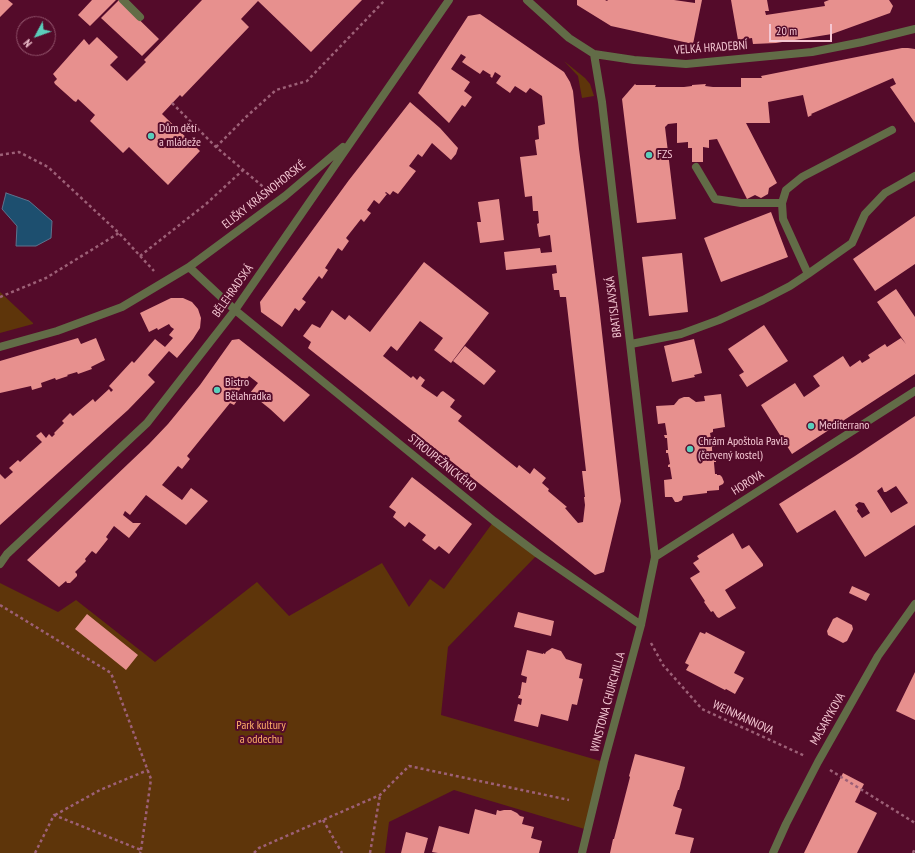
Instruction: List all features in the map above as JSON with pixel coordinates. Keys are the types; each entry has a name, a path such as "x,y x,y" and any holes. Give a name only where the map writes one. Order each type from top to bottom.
{"street":[{"path":"123,0 140,17"},
{"name":"BĚLEHRADSKÁ","path":"0,564 7,554 147,423 235,310 448,0"},
{"name":"VELKÁ HRADEBNÍ","path":"527,0 569,38 594,54 634,60 686,64 812,52 915,29"},
{"name":"BRATISLAVSKÁ","path":"594,54 602,102 655,557"},
{"path":"808,274 783,219 782,203 786,190 802,177 892,130"},
{"name":"ELIŠKY KRÁSNOHORSKÉ","path":"0,347 57,332 122,307 189,267 279,200 352,140"},
{"path":"696,167 715,199 741,203 782,203"},
{"path":"630,344 681,334 719,320 790,286 852,243 865,214 885,193 915,176"},
{"path":"189,267 235,310"},
{"name":"STROUPEŽNICKÉHO","path":"235,310 494,521 544,558 641,625"},
{"name":"HOROVA","path":"655,557 915,391"},
{"name":"WINSTONA CHURCHILLA","path":"582,853 604,762 641,625 655,557"},
{"name":"MASARYKOVA","path":"773,853 786,824 818,762 878,656 915,604"}],"path":[{"path":"216,147 276,90 307,81 385,0"},
{"path":"172,103 216,147 279,200"},
{"path":"0,155 19,152 48,167 119,233 164,282"},
{"path":"140,256 206,204 243,170"},
{"path":"0,297 46,278 119,233"},
{"path":"0,605 111,673 151,779 141,851 54,815"},
{"name":"WEINMANNOVA","path":"641,625 663,665 702,709 805,756"},
{"path":"254,853 259,848 380,795 408,766 569,800"},
{"path":"826,767 915,823"},
{"path":"35,853 54,815 100,790 148,770"},
{"path":"370,853 380,795"},
{"path":"323,820 342,853"},
{"path":"259,848 260,853"},
{"path":"913,853 915,848"}],"green space":[{"path":"564,61 585,78 590,84 594,96 582,98 578,76"},
{"path":"0,292 33,323 33,324 0,333"},
{"name":"Park kultury a oddechu","path":"494,521 538,554 448,647 441,715 604,762 588,830 454,790 389,822 385,853 0,853 0,583 58,612 76,600 155,662 257,582 289,616 382,563 409,607 430,579 444,589"}],"water":[{"path":"6,193 29,201 52,221 51,238 36,246 16,246 17,226 2,209"}],"building":[{"path":"0,0 8,0 13,4 0,17"},
{"path":"92,0 116,0 90,26 78,15"},
{"path":"119,0 159,39 142,56 101,18"},
{"path":"202,0 362,0 311,52 258,1 241,19 249,27 182,97 180,95 162,114 200,151 168,185 129,147 123,153 90,121 95,115 78,99 76,102 74,101 55,84 54,82 57,79 53,74 84,39 89,45 97,37 118,57 110,65 127,81 146,62 144,60"},
{"path":"577,0 674,0 695,3 695,0 702,0 693,44 611,26 577,5"},
{"path":"731,0 767,0 769,11 765,11 766,15 825,6 824,2 829,0 889,0 893,6 890,13 832,34 776,43 753,44 752,38 738,40"},
{"path":"480,14 564,72 573,91 621,501 604,572 595,575 308,348 311,342 303,336 312,324 320,328 332,310 345,320 349,315 370,332 424,262 489,313 451,363 434,350 443,338 420,321 397,351 391,346 383,356 411,378 413,376 417,380 420,376 425,380 421,386 437,397 443,391 455,400 450,407 462,416 458,421 517,468 519,465 530,474 534,468 546,478 542,483 549,489 548,491 567,507 565,508 578,523 583,522 585,497 582,471 586,471 566,297 560,297 559,290 554,290 552,274 557,273 556,265 506,270 504,252 540,248 541,253 552,252 550,235 539,237 537,224 539,223 538,211 533,211 532,196 525,197 520,157 537,155 535,140 539,139 538,126 545,124 542,96 530,88 526,93 515,86 510,93 496,83 501,76 495,72 492,78 490,76 491,75 483,70 480,74 462,62 466,57 461,54 451,69 470,82 464,91 472,97 465,107 462,105 449,123 418,93 468,16"},
{"name":"FZS","path":"902,48 915,49 915,123 890,87 896,84 893,78 811,114 812,115 808,117 803,95 768,102 770,123 746,123 777,183 769,188 768,194 761,198 755,195 747,199 717,139 709,140 709,148 703,147 703,162 692,162 692,148 688,148 688,142 677,143 677,123 668,124 665,127 676,219 637,223 622,99 635,84 656,85 655,87 684,87 706,84 705,86 713,87 741,87 741,78 762,78 761,76"},
{"path":"410,102 440,128 458,148 456,154 451,160 432,143 422,157 418,154 409,166 416,171 398,194 393,191 390,195 386,192 385,193 387,194 379,204 374,200 367,210 371,213 364,222 361,219 346,238 349,241 342,251 338,248 325,268 328,270 322,279 319,276 302,299 306,302 299,311 295,308 282,327 261,312 260,302 349,180"},
{"path":"499,199 504,240 480,243 477,222 481,222 478,202"},
{"path":"771,212 788,257 721,282 704,238"},
{"path":"915,216 915,264 875,291 853,259"},
{"path":"682,253 688,312 649,316 642,257"},
{"path":"896,289 915,317 915,374 792,454 761,405 795,383 804,397 820,386 813,376 843,356 850,367 860,360 862,363 870,358 868,355 885,344 887,347 901,338 906,344 877,302"},
{"path":"171,298 183,298 192,302 198,309 201,318 200,328 193,339 177,358 169,351 148,375 155,382 128,410 0,525 0,474 5,479 13,472 9,468 18,460 20,462 42,442 36,436 41,432 46,438 49,434 52,437 64,423 62,421 70,413 73,416 93,399 95,402 109,389 111,392 113,390 109,386 132,361 134,363 155,339 165,347 173,338 169,335 174,329 169,324 158,330 157,328 149,332 140,313"},
{"path":"764,325 788,361 747,387 739,375 744,372 728,349"},
{"path":"78,338 81,344 96,338 105,360 91,367 92,369 41,383 42,387 32,390 31,386 0,393 0,361"},
{"path":"239,339 310,395 284,422 250,393 258,383 249,376 236,395 239,398 234,405 230,403 187,456 190,459 182,469 178,466 162,485 182,500 191,488 208,501 186,525 146,495 130,515 125,511 123,515 133,523 141,523 129,538 114,526 106,537 108,539 96,554 92,551 85,559 86,561 75,572 77,576 70,583 67,583 66,581 59,587 27,560 149,444 168,424 200,385 232,340"},
{"path":"694,339 702,373 694,375 695,377 672,382 664,346"},
{"path":"465,346 496,371 484,385 453,361"},
{"name":"Chrám Apoštola Pavla (červený kostel)","path":"721,394 725,427 713,429 713,432 710,433 712,445 714,444 715,447 712,447 712,449 713,459 716,459 716,462 714,462 715,474 720,475 724,482 719,486 719,490 683,496 682,500 675,502 672,497 665,497 664,480 672,479 670,467 668,467 670,464 668,453 666,453 666,450 668,450 667,438 665,438 664,435 667,435 665,423 658,424 656,406 674,405 679,399 684,397 689,397 696,402 705,401 704,396"},
{"path":"915,416 915,525 865,557 835,510 797,533 779,504","holes":["896,486 908,503 891,513 877,491 882,487 884,492 886,492","859,502 864,503 870,513 862,518 855,505"]},
{"path":"412,477 472,524 449,554 439,546 435,550 422,540 426,535 409,522 405,527 393,517 396,512 389,507"},
{"path":"733,533 742,549 749,545 763,566 725,590 736,608 719,618 713,611 711,612 690,578 700,572 693,563 699,559 697,556"},
{"path":"852,586 870,594 866,601 849,593"},
{"path":"518,612 554,621 551,636 514,627"},
{"path":"87,614 138,655 126,670 75,629"},
{"path":"837,617 852,625 853,629 847,641 843,643 828,635 827,631 833,619"},
{"path":"700,632 705,634 706,632 745,652 734,673 744,678 735,694 686,670 689,665 685,663"},
{"path":"552,648 561,651 566,659 582,664 579,678 583,679 577,705 572,704 568,721 541,714 538,727 514,721 518,704 521,705 522,699 518,698 520,695 522,682 526,683 527,677 521,675 527,650 545,654"},
{"path":"915,672 915,720 896,711"},
{"path":"635,754 685,767 673,806 682,809 675,834 694,838 690,853 610,853"},
{"path":"843,773 864,784 855,802 877,813 857,853 804,853"},
{"path":"475,809 496,815 497,810 511,810 524,817 522,824 534,827 531,838 542,841 539,853 432,852 439,826 469,834"},
{"path":"406,832 428,838 424,853 401,853"}],"place":[{"name":"Dům dětí a mládeže","path":"151,136"},
{"name":"FZS","path":"649,155"},
{"name":"Bistro Bělahradka","path":"217,390"},
{"name":"Mediterrano","path":"811,426"},
{"name":"Chrám Apoštola Pavla (červený kostel)","path":"690,449"}]}
